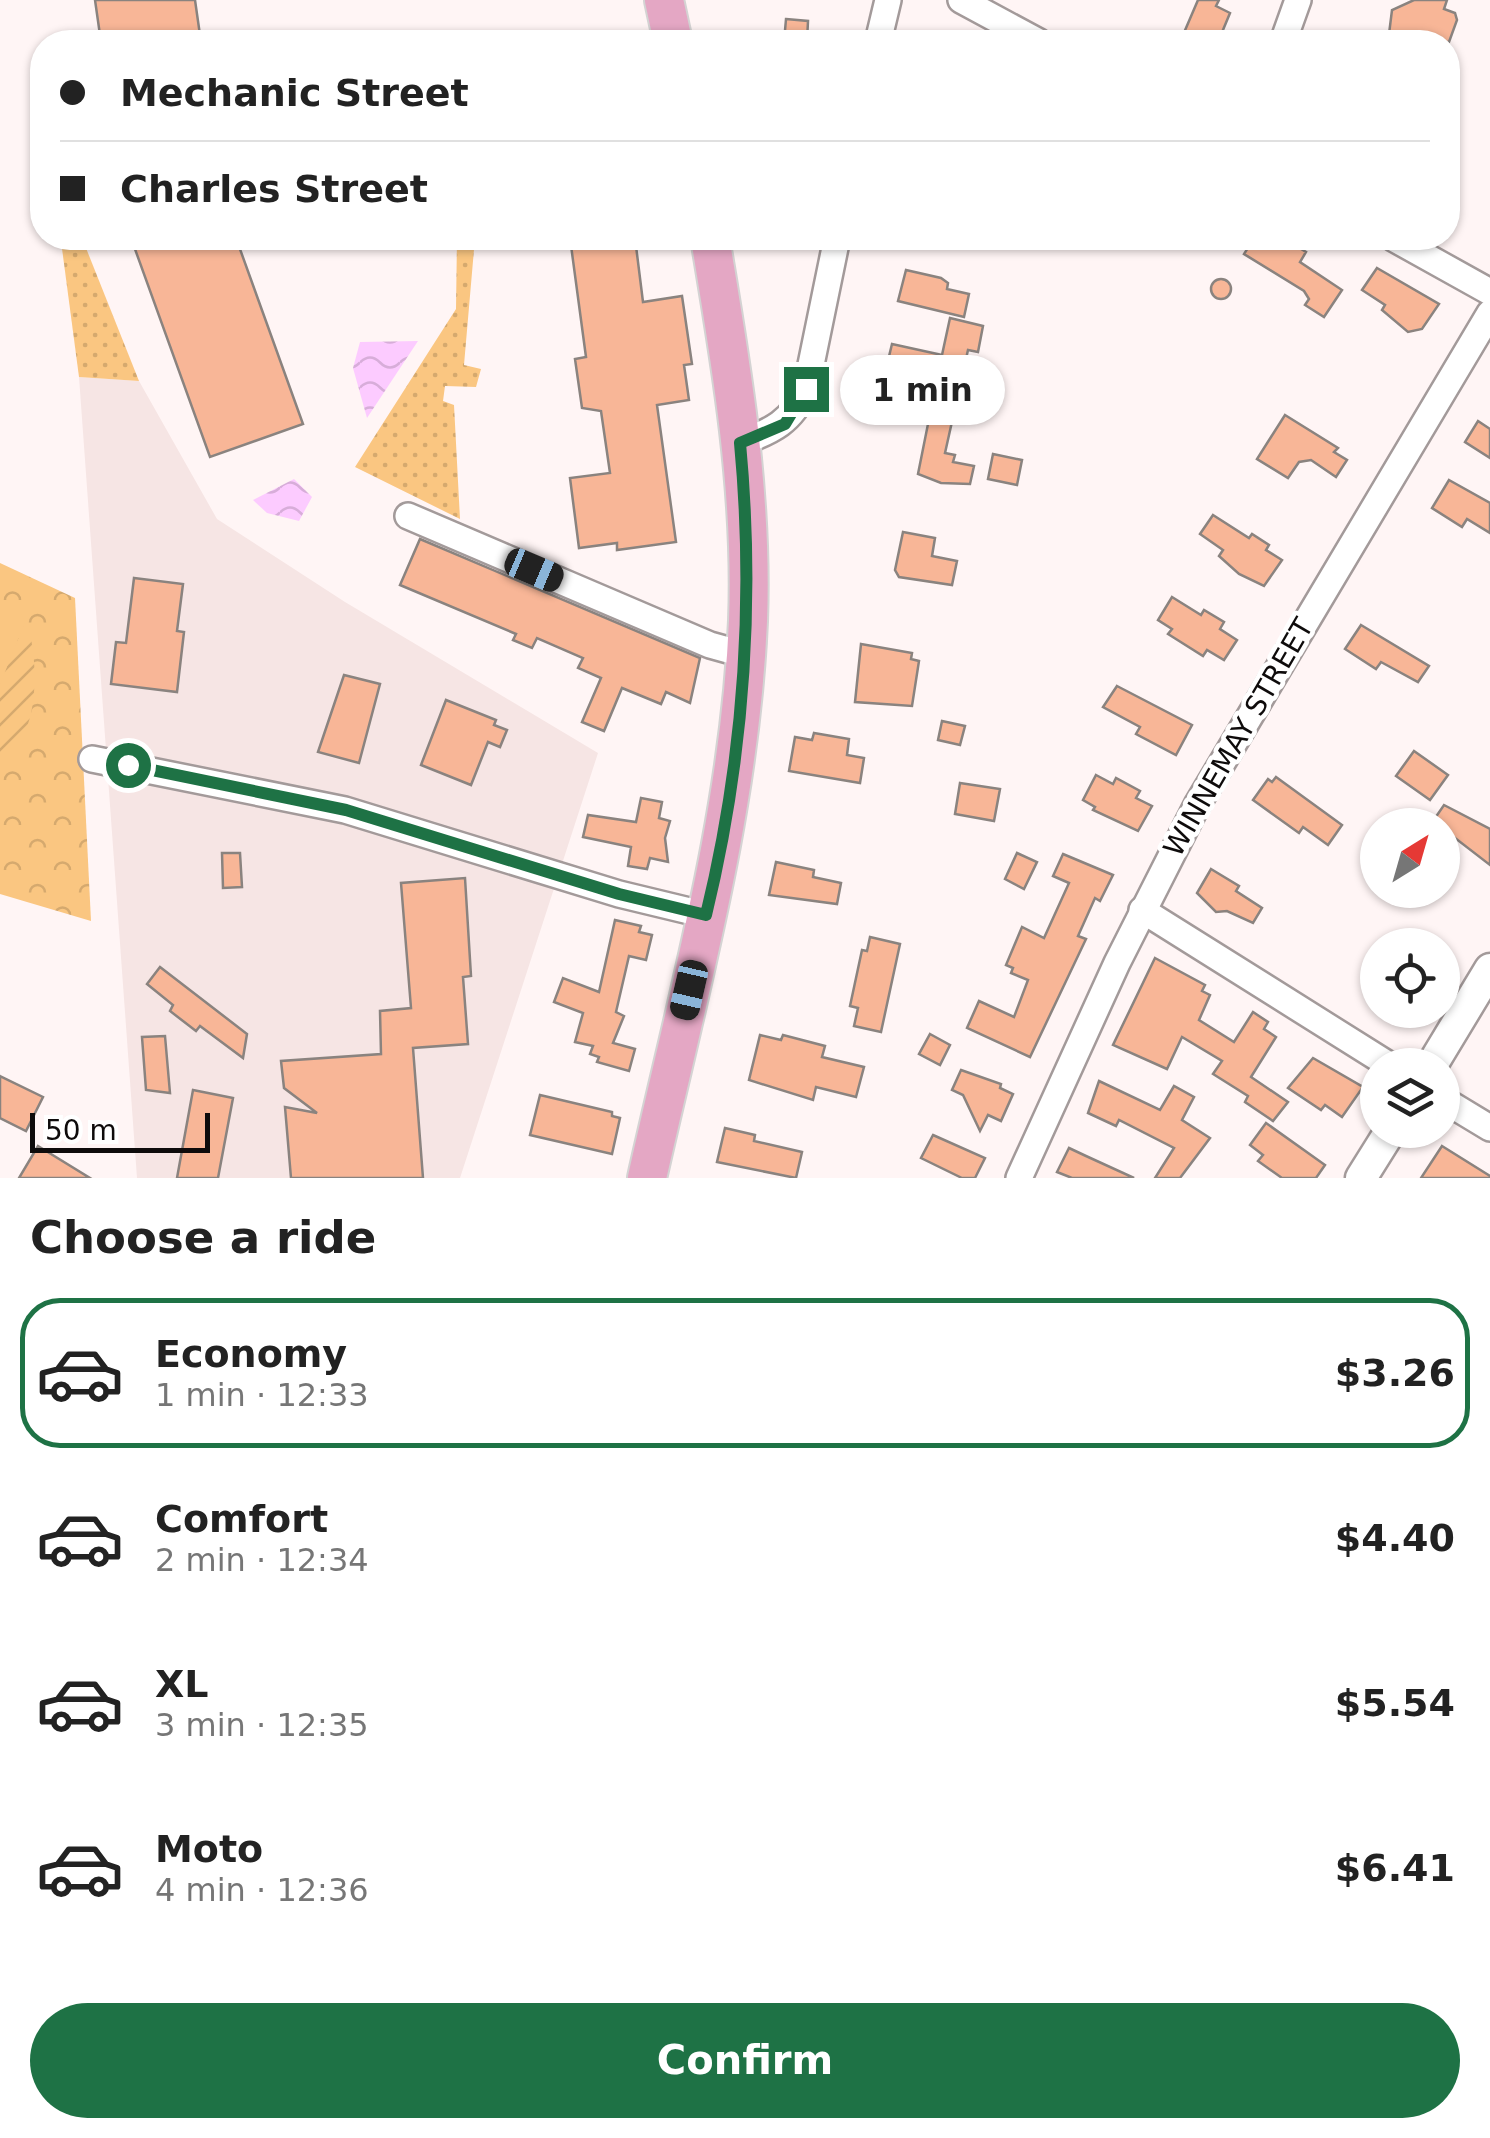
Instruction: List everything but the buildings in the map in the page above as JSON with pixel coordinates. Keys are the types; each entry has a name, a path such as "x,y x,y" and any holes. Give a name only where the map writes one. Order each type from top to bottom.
{"main road":[{"path":"664,0 670,30"},
{"path":"648,1178 733,778 746,655 748,546 740,443 712,250"}],"street":[{"path":"881,30 888,0"},
{"path":"961,0 1017,30"},
{"path":"1288,30 1298,0"},
{"path":"740,443 785,424 798,407 835,250"},
{"path":"1415,250 1490,292"},
{"name":"WINNEMAY STREET","path":"1019,1178 1142,910 1251,709 1490,313"},
{"path":"408,516 710,646 746,655"},
{"path":"92,759 346,810 619,894 706,915"},
{"path":"1142,910 1362,1048"},
{"path":"1442,1048 1490,969"},
{"path":"1460,1110 1490,1128"},
{"path":"1361,1178 1380,1148"}],"shaded area":[{"path":"79,377 139,381 217,519 345,602 598,753 460,1178 137,1178"}],"green space":[{"path":"62,250 87,250 139,381 79,377"},
{"path":"457,250 474,250 464,365 481,369 476,387 445,386 443,401 454,405 460,519 355,467 456,309"},
{"path":"0,563 75,598 91,921 0,894"},
{"path":"0,602 20,612 25,622 0,684"},
{"path":"18,639 31,639 32,706 22,738 0,760 0,684"}],"water":[{"path":"418,341 367,418 353,368 360,342"},
{"path":"294,479 312,497 299,521 267,513 253,500"}],"route":[{"path":"128,765 252,788 393,822 619,894 706,915 733,778 746,655 748,546 740,443 785,424 806,389"}]}
